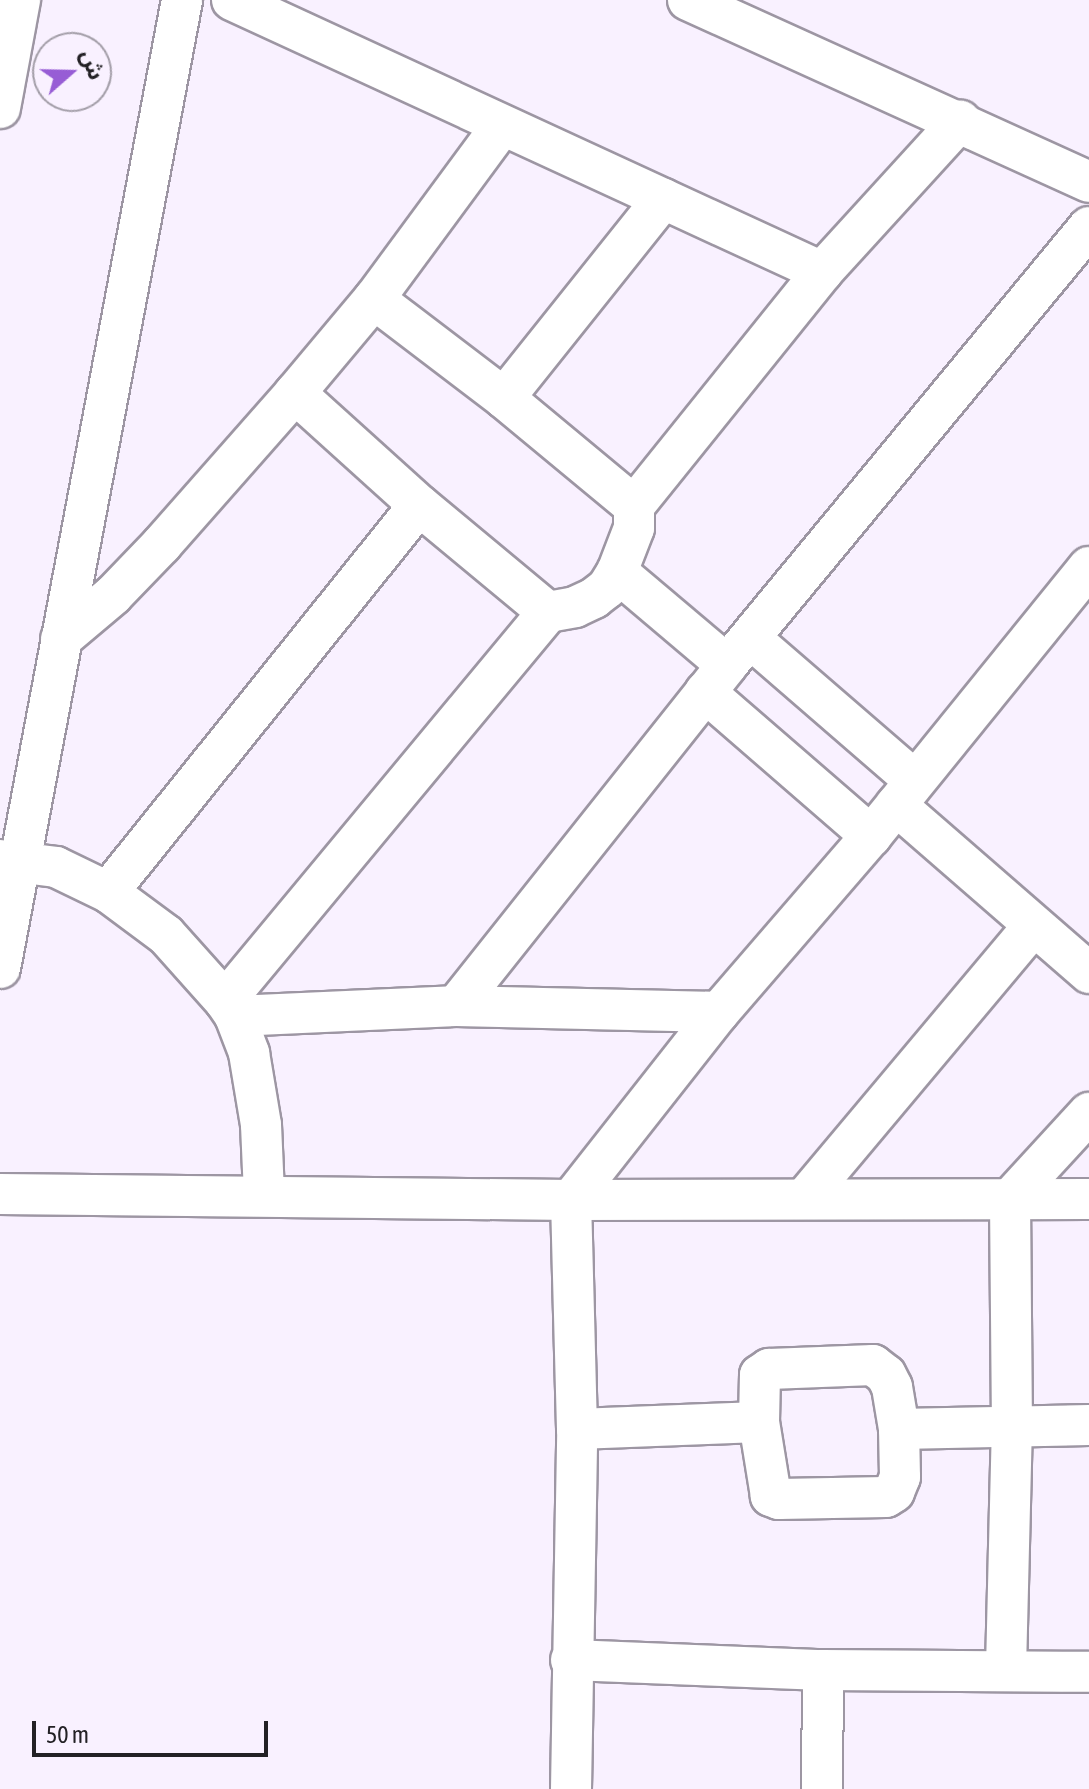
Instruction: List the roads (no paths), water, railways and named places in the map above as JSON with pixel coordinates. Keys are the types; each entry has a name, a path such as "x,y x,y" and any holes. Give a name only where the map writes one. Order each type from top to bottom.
{"street":[{"path":"0,108 20,0"},
{"path":"0,968 11,860 61,639 182,0"},
{"path":"232,0 501,127 822,272"},
{"path":"688,0 1089,182"},
{"path":"230,1008 548,612 575,607 607,588 617,572 634,528 634,506 822,272 960,121"},
{"path":"61,639 113,595 162,544 295,393 374,299 501,127"},
{"path":"504,398 663,199"},
{"path":"456,1006 728,665 1089,227"},
{"path":"374,299 504,398 634,506"},
{"path":"295,393 419,505 548,612"},
{"path":"108,892 419,505"},
{"path":"571,1789 577,1429 571,1200 719,1012 871,836 1089,567"},
{"path":"617,572 728,665 906,793 1033,926 1089,973"},
{"path":"728,665 871,836"},
{"path":"11,860 56,867 108,892 166,935 230,1008 249,1053 261,1125 264,1195"},
{"path":"805,1198 1033,926"},
{"path":"230,1008 456,1006 719,1012"},
{"path":"1006,1669 1012,1429 1010,1199 1089,1113"},
{"path":"0,1194 571,1200 1089,1199"},
{"path":"873,1365 886,1375 892,1387 899,1429 898,1486 886,1497 779,1499 771,1496 759,1422 759,1377 763,1372 873,1365"},
{"path":"577,1429 759,1422"},
{"path":"899,1429 1089,1425"},
{"path":"571,1660 823,1670 1089,1672"},
{"path":"822,1789 823,1670"}]}
